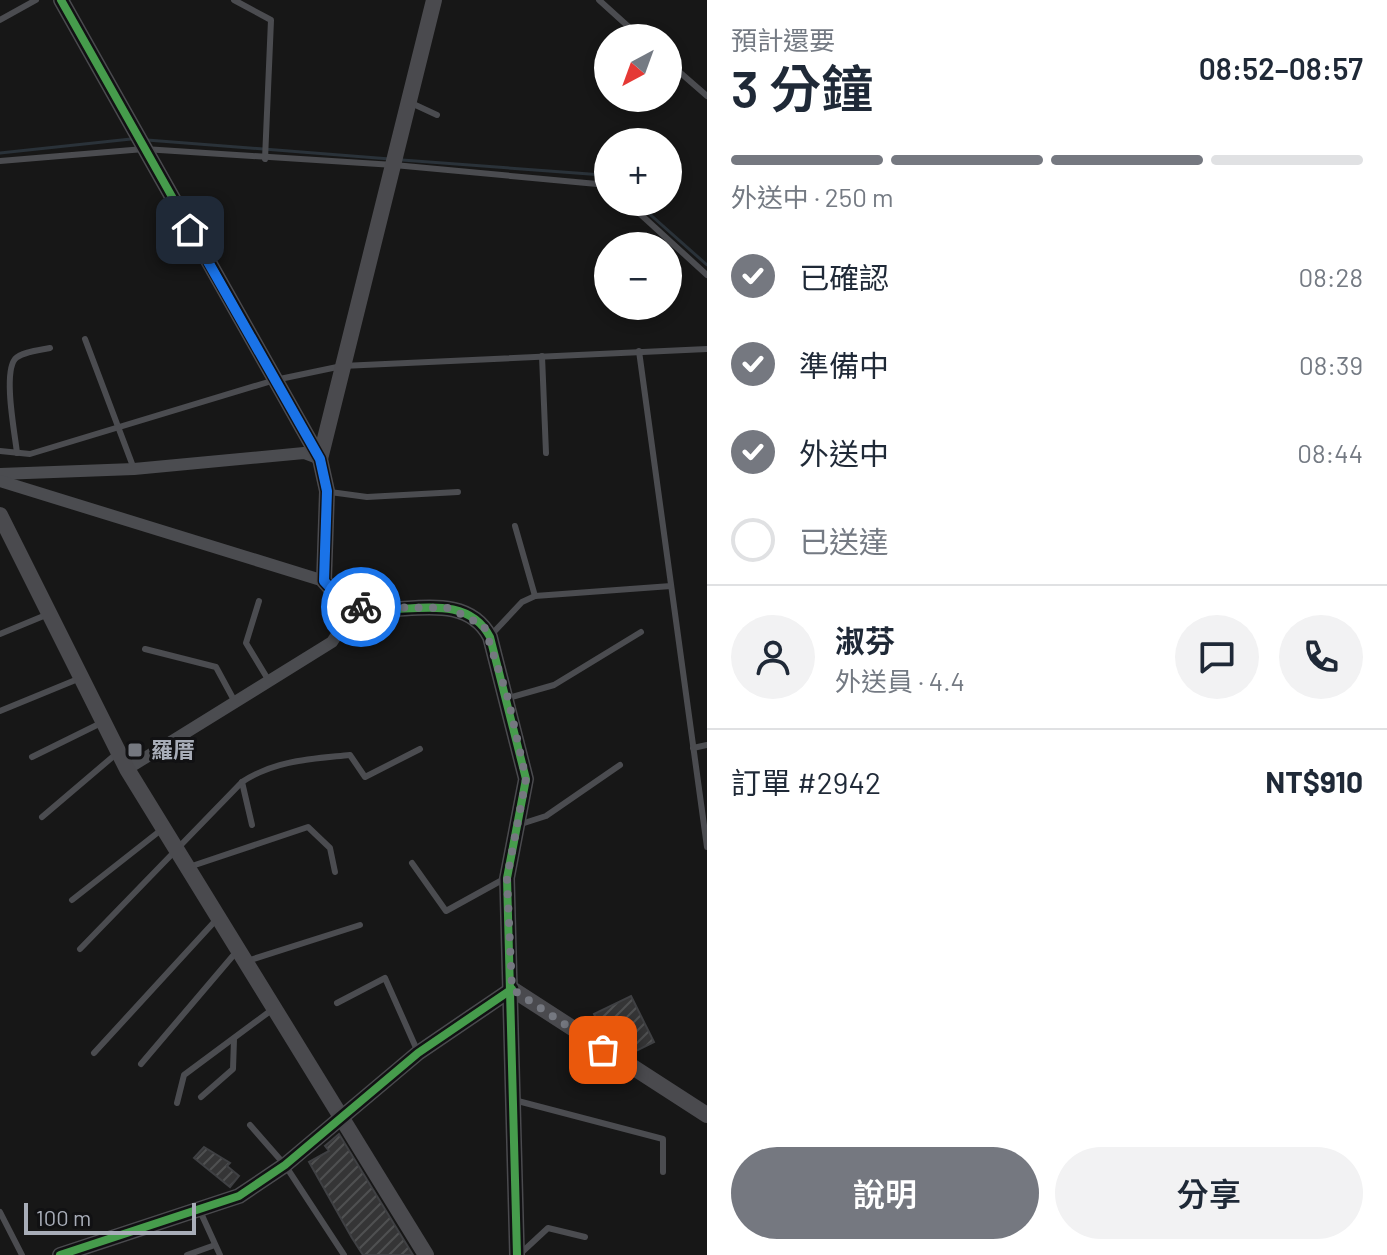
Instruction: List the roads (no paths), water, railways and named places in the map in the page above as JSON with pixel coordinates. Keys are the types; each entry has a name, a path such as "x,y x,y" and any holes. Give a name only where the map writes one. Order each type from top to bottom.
{"street":[{"path":"61,0 320,459 327,491 324,581"},
{"path":"320,459 432,1"},
{"path":"0,474 134,469 304,453 320,459"},
{"path":"0,481 324,581 340,598 355,607 449,608 484,626 508,698 526,779 507,878 518,1255"},
{"path":"0,515 127,769 177,848 185,868 426,1255"},
{"path":"127,769 332,642 355,607"},
{"path":"60,1255 239,1196 285,1165 418,1053 512,989"},
{"path":"512,989 525,1001 707,1115"}],"lane":[{"path":"0,20 36,0"},
{"path":"234,0 271,20 265,159"},
{"path":"599,0 626,24"},
{"path":"682,74 707,96"},
{"path":"409,102 437,115"},
{"path":"0,161 144,149 394,165 594,184"},
{"path":"642,216 707,275"},
{"path":"85,339 134,469"},
{"path":"17,453 10,388 12,362 18,356 50,348"},
{"path":"0,451 30,454 275,380 342,366 707,349"},
{"path":"639,351 707,847"},
{"path":"542,356 546,453"},
{"path":"327,491 367,497 458,492"},
{"path":"515,526 535,596"},
{"path":"490,637 522,602 535,596 671,586"},
{"path":"259,601 246,643 269,681"},
{"path":"0,634 50,614"},
{"path":"508,698 554,685 641,632"},
{"path":"145,649 216,667 235,702"},
{"path":"0,711 81,677"},
{"path":"32,757 103,721"},
{"path":"693,748 707,745"},
{"path":"80,949 242,782 280,763 350,755 365,777 420,749"},
{"path":"42,817 119,752"},
{"path":"518,824 536,821 620,765"},
{"path":"242,782 252,825"},
{"path":"72,900 164,827"},
{"path":"185,868 308,827 330,848 335,872"},
{"path":"412,863 446,911 507,878"},
{"path":"94,1053 217,920"},
{"path":"141,1064 240,957 360,925"},
{"path":"337,1003 385,978 418,1053"},
{"path":"177,1103 184,1075 273,1009"},
{"path":"201,1097 233,1069 234,1038"},
{"path":"514,1100 663,1139 663,1172"},
{"path":"250,1125 285,1165 344,1255"},
{"path":"199,1209 220,1255"},
{"path":"0,1212 22,1255"},
{"path":"518,1255 548,1228 585,1237"},
{"path":"187,1255 215,1245"}],"waterway":[{"path":"0,153 131,139"},
{"path":"147,140 390,159"},
{"path":"402,160 594,174"},
{"path":"652,216 707,265"}],"place":[{"name":"羅厝","path":"135,750"}]}
